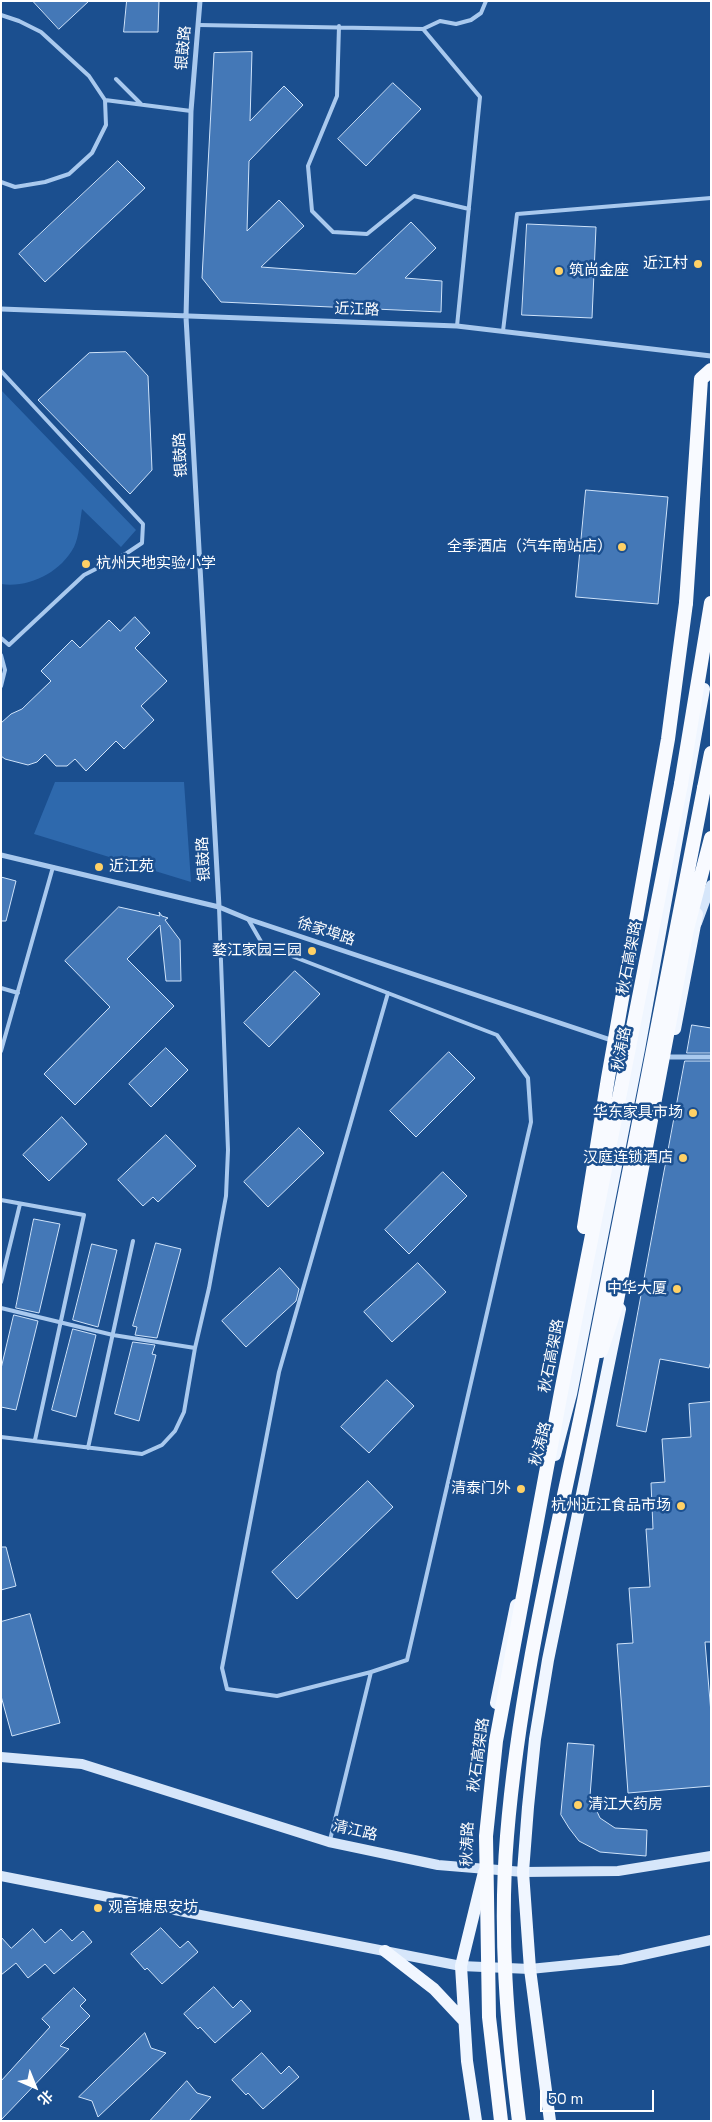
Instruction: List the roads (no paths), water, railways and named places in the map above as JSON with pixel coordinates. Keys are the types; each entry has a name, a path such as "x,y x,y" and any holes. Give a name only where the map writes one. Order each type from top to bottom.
{"highway":[{"path":"537,1522 542,1455 595,1168 608,1078 668,739 686,603 701,379 711,370"},
{"name":"秋石高架路","path":"501,2121 489,2018 486,1836 496,1741 681,784 711,603"},
{"path":"519,2121 510,2051 504,1943 507,1837 520,1724 533,1644 584,1401 711,753"},
{"path":"584,1401 616,1306 687,929 711,837"}],"main road":[{"name":"秋涛路","path":"476,2121 467,2061 460,1966 485,1868 486,1779 497,1700 510,1626 571,1394 639,1049 694,747 711,628"},
{"path":"550,2121 530,1969 523,1872 535,1739 548,1660 641,1208 711,837"},
{"path":"693,935 711,885"},
{"name":"清江路","path":"1,1757 82,1764 329,1842 438,1865 523,1872 618,1871 711,1856"},
{"path":"1,1876 460,1966 530,1969 620,1960 711,1940"},
{"path":"385,1951 434,1989 464,2021"}],"street":[{"name":"银鼓路","path":"200,1 191,111 186,317 219,907"},
{"name":"近江路","path":"1,309 457,326 711,356"},
{"name":"徐家埠路","path":"1,855 219,907 248,919 639,1049"},
{"path":"670,1057 711,1057"}],"lane":[{"path":"199,25 423,29 440,22 456,24 472,20 481,13 486,1"},
{"path":"1,15 19,21 41,32 89,76 105,100 106,124 92,153 69,174 45,182 15,187 1,182"},
{"path":"339,26 338,96 308,166 312,211 333,232 367,234 414,196 469,209"},
{"path":"423,29 480,97 457,326"},
{"path":"116,79 142,105"},
{"path":"105,100 191,111"},
{"path":"503,331 517,214 711,198"},
{"path":"1,371 143,524 142,543 127,553 84,575 9,645 1,638"},
{"path":"1,655 5,670 1,686"},
{"path":"1,1052 52,867"},
{"path":"1,1437 142,1454 162,1445 176,1431 184,1412 226,1196 228,1150 219,907"},
{"path":"248,919 263,944 388,993 497,1036 528,1078 531,1122 407,1660 371,1672 277,1696 227,1689 222,1668 279,1372 388,993"},
{"path":"1,988 18,993"},
{"path":"1,1200 84,1215 35,1440"},
{"path":"1,1282 20,1204"},
{"path":"88,1448 133,1240"},
{"path":"1,1308 113,1335 195,1348"},
{"path":"329,1842 371,1672"}],"place":[{"name":"近江村","path":"698,264"},
{"name":"筑尚金座","path":"559,271"},
{"name":"全季酒店（汽车南站店）","path":"622,547"},
{"name":"杭州天地实验小学","path":"86,564"},
{"name":"近江苑","path":"99,867"},
{"name":"婺江家园三园","path":"312,951"},
{"name":"华东家具市场","path":"693,1113"},
{"name":"汉庭连锁酒店","path":"683,1158"},
{"name":"中华大厦","path":"677,1289"},
{"name":"清泰门外","path":"521,1489"},
{"name":"杭州近江食品市场","path":"681,1506"},
{"name":"清江大药房","path":"578,1805"},
{"name":"观音塘思安坊","path":"98,1908"}]}
